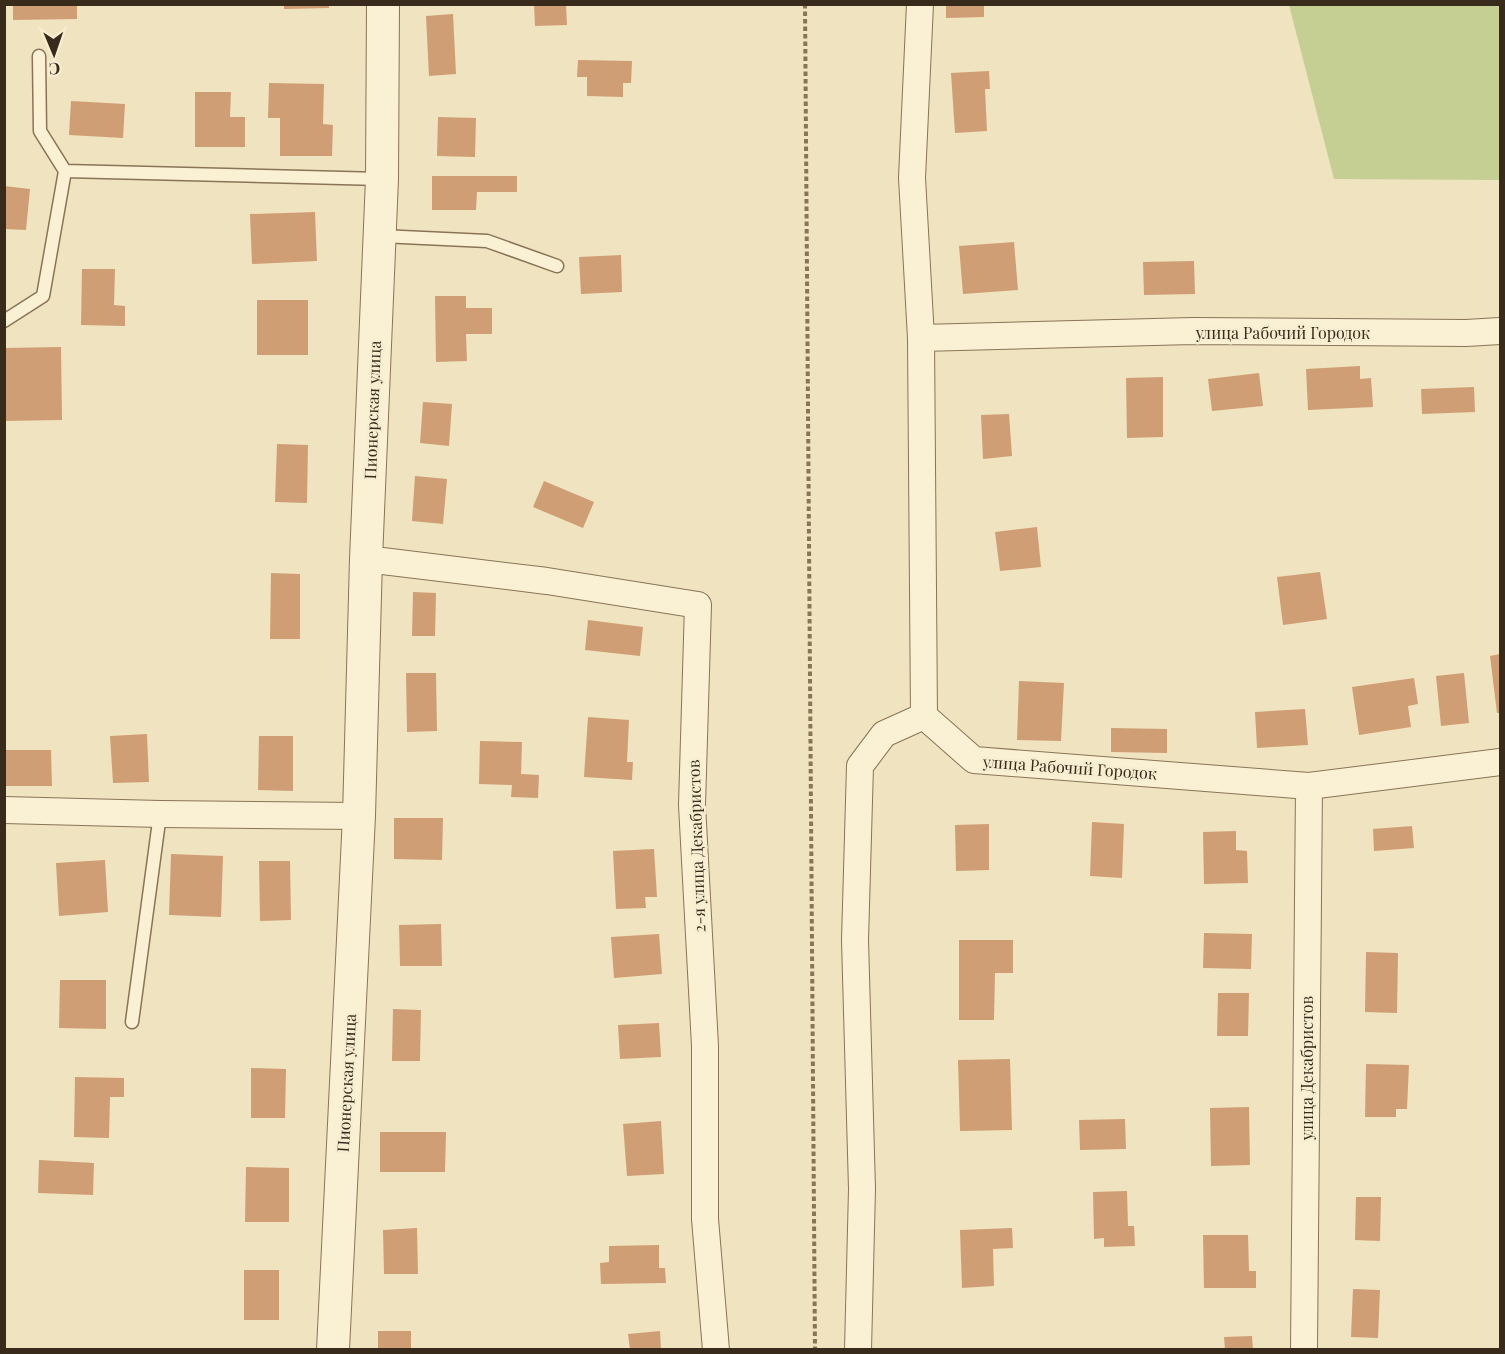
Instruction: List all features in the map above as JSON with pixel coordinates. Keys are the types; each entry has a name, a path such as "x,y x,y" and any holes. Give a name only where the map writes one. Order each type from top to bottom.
{"street":[{"name":"Пионерская улица","path":"333,1350 359,816 366,559 382,179 383,4"},
{"path":"858,1350 862,1189 855,940 860,766 884,734 924,716 921,338 912,178 920,4"},
{"name":"улица Рабочий Городок","path":"921,338 1193,331 1466,333 1500,331"},
{"name":"2-я улица Декабристов","path":"366,559 547,581 698,605 692,805 705,1046 705,1219 716,1350"},
{"name":"улица Рабочий Городок","path":"924,716 974,760 1309,786 1500,762"},
{"name":"улица Декабристов","path":"1304,1350 1309,786"},
{"path":"4,810 359,816"}],"lane":[{"path":"4,321 43,296 65,171 40,131 39,56"},
{"path":"65,171 382,179"},
{"path":"379,236 487,240 557,266"},
{"path":"132,1022 160,814"}],"path":[{"path":"806,4 815,1350"}],"green space":[{"path":"1289,5 1500,5 1500,180 1334,179"}],"building":[{"path":"13,4 77,4 77,19 13,20"},
{"path":"284,4 329,4 329,8 284,9"},
{"path":"534,4 566,4 567,25 535,26"},
{"path":"946,4 984,4 984,17 946,18"},
{"path":"453,14 456,74 429,76 426,16"},
{"path":"578,60 632,61 631,83 623,83 623,97 587,96 587,77 577,77"},
{"path":"989,71 990,89 985,89 987,131 955,133 951,73"},
{"path":"269,83 324,84 323,124 333,125 332,156 280,156 280,118 268,118"},
{"path":"195,92 231,92 230,117 245,117 245,147 195,147"},
{"path":"71,101 125,104 123,138 69,135"},
{"path":"438,117 476,118 475,157 437,156"},
{"path":"432,176 517,176 517,192 477,192 476,210 432,210"},
{"path":"4,186 30,189 26,230 4,229"},
{"path":"315,212 317,261 252,264 250,214"},
{"path":"1014,242 1018,290 963,294 959,246"},
{"path":"621,255 622,292 581,294 579,257"},
{"path":"1194,261 1195,294 1144,295 1143,262"},
{"path":"82,269 115,269 114,305 125,306 125,326 81,325"},
{"path":"435,296 466,296 466,308 492,308 492,334 466,334 467,361 436,362"},
{"path":"257,300 308,300 308,355 257,355"},
{"path":"61,347 62,420 4,421 4,348"},
{"path":"1360,366 1360,379 1371,378 1373,407 1308,410 1306,369"},
{"path":"1259,373 1263,406 1212,411 1208,379"},
{"path":"1163,377 1163,437 1127,438 1126,378"},
{"path":"1474,387 1475,412 1422,414 1421,389"},
{"path":"423,402 452,404 449,446 420,443"},
{"path":"1009,414 1012,456 983,459 981,415"},
{"path":"277,444 308,445 307,503 275,502"},
{"path":"415,476 447,479 443,524 412,521"},
{"path":"544,481 594,502 583,528 533,507"},
{"path":"1037,527 1041,567 1000,571 995,532"},
{"path":"1320,572 1327,619 1283,625 1277,577"},
{"path":"271,573 300,574 300,639 270,639"},
{"path":"413,592 436,593 435,636 412,636"},
{"path":"588,620 643,627 640,656 585,650"},
{"path":"1500,654 1500,713 1497,713 1490,656"},
{"path":"406,673 436,673 437,731 407,732"},
{"path":"1464,673 1469,723 1441,726 1436,676"},
{"path":"1414,678 1418,704 1408,706 1411,727 1359,735 1352,687"},
{"path":"1019,681 1064,683 1061,741 1017,740"},
{"path":"1305,709 1308,745 1257,748 1255,712"},
{"path":"588,717 629,720 627,762 633,762 632,780 584,777"},
{"path":"1111,728 1167,729 1167,753 1111,752"},
{"path":"147,734 149,782 113,783 110,736"},
{"path":"259,736 293,736 293,791 258,790"},
{"path":"480,741 522,742 521,774 539,775 538,798 511,797 512,785 479,784"},
{"path":"4,750 51,750 52,786 4,786"},
{"path":"394,818 443,818 442,860 394,859"},
{"path":"1092,822 1124,824 1122,878 1090,876"},
{"path":"989,824 989,870 956,871 955,825"},
{"path":"1412,826 1414,848 1374,851 1373,829"},
{"path":"1236,831 1236,850 1247,851 1248,883 1204,884 1203,832"},
{"path":"654,849 657,897 645,897 646,908 616,909 613,851"},
{"path":"171,854 223,856 221,917 169,915"},
{"path":"105,860 108,912 59,916 56,863"},
{"path":"259,861 290,861 291,920 260,921"},
{"path":"441,924 442,966 400,966 399,925"},
{"path":"1204,933 1252,934 1251,969 1203,968"},
{"path":"659,934 662,974 614,978 611,937"},
{"path":"959,940 1013,940 1013,973 995,973 994,1020 959,1020"},
{"path":"1366,952 1398,953 1397,1013 1365,1012"},
{"path":"60,980 106,980 106,1029 59,1028"},
{"path":"1218,993 1249,993 1248,1036 1217,1036"},
{"path":"393,1009 421,1010 420,1061 392,1061"},
{"path":"659,1023 661,1057 620,1059 618,1025"},
{"path":"1010,1059 1012,1130 960,1131 958,1060"},
{"path":"1366,1064 1409,1065 1407,1109 1396,1109 1396,1117 1365,1117"},
{"path":"251,1068 286,1069 285,1118 251,1118"},
{"path":"75,1077 124,1078 124,1097 110,1097 109,1138 74,1137"},
{"path":"1249,1107 1250,1165 1211,1166 1210,1108"},
{"path":"1125,1119 1126,1149 1080,1150 1079,1120"},
{"path":"661,1121 664,1174 627,1176 623,1124"},
{"path":"380,1132 446,1132 445,1172 380,1172"},
{"path":"39,1160 94,1163 93,1195 38,1193"},
{"path":"246,1167 289,1168 289,1222 245,1222"},
{"path":"1127,1191 1128,1226 1134,1226 1135,1246 1104,1247 1104,1238 1094,1239 1093,1192"},
{"path":"1356,1197 1381,1197 1380,1241 1355,1240"},
{"path":"417,1228 418,1274 384,1274 383,1230"},
{"path":"1012,1228 1013,1248 993,1249 994,1286 962,1288 960,1230"},
{"path":"1203,1235 1248,1235 1249,1271 1256,1271 1256,1288 1204,1288"},
{"path":"659,1245 659,1268 665,1268 666,1283 601,1284 600,1263 609,1262 609,1246"},
{"path":"244,1270 279,1270 279,1320 244,1320"},
{"path":"1353,1289 1380,1290 1378,1338 1351,1337"},
{"path":"378,1331 411,1331 411,1350 378,1350"},
{"path":"660,1331 661,1350 630,1350 628,1334"},
{"path":"1252,1336 1253,1350 1225,1350 1224,1337"}]}
